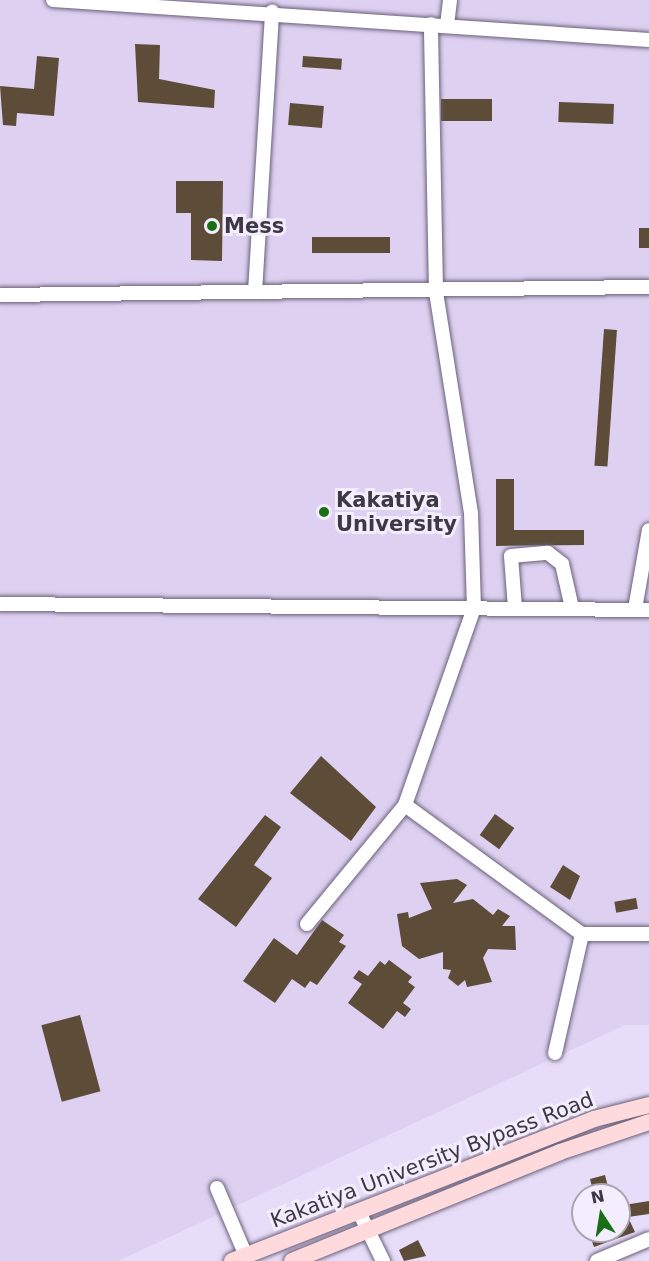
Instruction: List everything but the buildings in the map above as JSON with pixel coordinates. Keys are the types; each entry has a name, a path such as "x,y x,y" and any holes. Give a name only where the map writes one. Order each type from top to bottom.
{"main road":[{"name":"Kakatiya University Bypass Road","path":"239,1258 594,1119 649,1105"},
{"name":"Kakatiya University Bypass Road","path":"292,1261 560,1152 649,1122"}],"street":[{"path":"53,0 220,6 272,12 649,40"},
{"path":"447,25 450,0"},
{"path":"255,292 272,12"},
{"path":"307,924 405,805 474,608 471,513 436,291 431,24"},
{"path":"0,295 649,287"},
{"path":"635,609 649,530"},
{"path":"515,608 511,556 548,553 562,564 572,608"},
{"path":"0,604 649,610"},
{"path":"405,805 582,934 649,934"},
{"path":"555,1053 582,934"},
{"path":"217,1188 239,1258"},
{"path":"359,1212 383,1261"},
{"path":"597,1261 649,1239"}],"shaded area":[{"name":"Kakatiya University","path":"0,0 649,0 649,1025 625,1025 118,1261 0,1261"}],"place":[{"name":"Mess","path":"212,226"},
{"name":"Kakatiya University","path":"324,512"}]}
